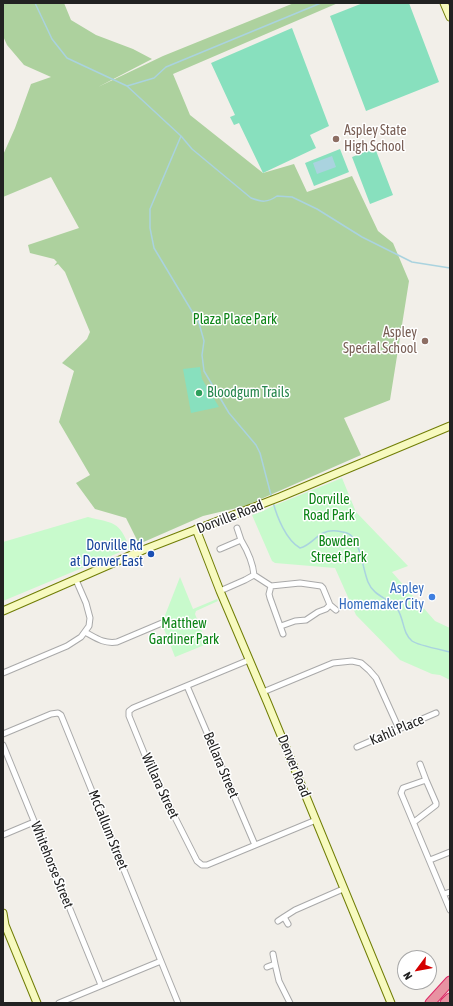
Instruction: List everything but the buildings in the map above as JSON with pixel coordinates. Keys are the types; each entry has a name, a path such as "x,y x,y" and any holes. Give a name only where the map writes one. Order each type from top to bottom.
{"highway":[{"path":"430,1003 450,981"},
{"path":"445,1003 450,998"}],"street":[{"path":"444,3 450,18"},
{"name":"Dorville Road","path":"5,608 76,580 143,550 261,505 450,426"},
{"path":"237,528 241,540 245,546 254,575 271,586 300,583 321,586 324,588 330,605 336,610"},
{"name":"Denver Road","path":"196,529 220,591 391,1003"},
{"path":"220,549 241,540"},
{"path":"220,591 254,575"},
{"path":"3,673 67,646 81,638 89,626 90,618 86,603 76,580"},
{"path":"271,586 269,594 283,634"},
{"path":"281,626 295,621 306,620 318,612 326,609 330,605"},
{"path":"85,632 102,642 109,643 117,642 162,623"},
{"name":"Willara Street","path":"249,660 129,711 151,770 196,861 202,865 207,865 316,820"},
{"path":"263,692 333,663 352,661 361,663 370,670 376,678 399,729"},
{"name":"Bellara Street","path":"187,686 255,845"},
{"name":"McCallum Street","path":"3,734 51,714 58,713 61,715 178,1003"},
{"name":"Kahli Place","path":"357,747 436,713"},
{"name":"Whitehorse Street","path":"3,745 101,985"},
{"path":"414,822 436,805 420,764"},
{"path":"426,780 402,790 401,793 450,910"},
{"path":"3,835 34,822"},
{"path":"430,860 450,852"},
{"path":"278,921 294,910 343,889"},
{"path":"444,894 450,892"},
{"path":"3,913 5,929 37,1003"},
{"path":"284,917 288,924"},
{"path":"273,954 279,981 290,1003"},
{"path":"59,1003 161,961"},
{"path":"267,967 275,964"}],"green space":[{"name":"Plaza Place Park","path":"3,3 64,3 71,20 96,35 133,49 152,59 98,87 163,56 294,3 338,3 173,74 190,115 263,173 294,164 307,192 352,176 378,231 393,243 409,281 390,400 344,418 361,455 245,506 203,516 139,544 126,518 95,509 76,483 90,475 59,422 74,371 62,363 87,339 90,332 65,272 58,264 54,266 57,262 54,259 30,253 28,245 79,228 51,177 3,197 3,155 15,128 31,84 51,77 24,65 7,45 3,36"},
{"path":"363,3 409,3 439,82 366,111 330,16"},
{"path":"292,28 329,126 310,135 316,148 263,173 239,123 234,125 230,117 235,115 211,63"},
{"path":"375,148 393,195 370,204 352,157"},
{"path":"340,149 349,172 314,186 305,163"},
{"name":"Bloodgum Trails","path":"200,367 202,379 219,407 191,413 183,369"},
{"path":"342,478 356,512 408,566 392,572 435,621 450,628 450,680 400,660 356,615 335,568 275,563 272,561 252,515"},
{"path":"88,517 115,525 122,532 130,548 3,601 3,542"},
{"name":"Matthew Gardiner Park","path":"180,577 193,609 217,599 218,601 196,611 195,614 207,644 175,657 164,629 167,626 164,618"}],"water":[{"path":"332,156 336,167 317,174 313,163"}],"waterway":[{"path":"35,3 52,39 67,58 127,86 181,136 192,149 251,198 264,201 270,200 277,196 292,197 317,209 362,237 412,262 450,268"},
{"path":"127,86 154,78 166,67 321,3"},
{"path":"181,136 150,209 150,228 154,248 199,323 204,341 202,355 204,371 229,413 256,445 260,453 272,499"},
{"path":"273,502 286,534 290,540 300,548 325,532 345,532 353,537 359,549 368,582 374,591 395,606 398,610 409,638 419,644 450,652"}],"place":[{"name":"Aspley State High School","path":"336,139"},
{"name":"Aspley Special School","path":"425,341"},
{"name":"Bloodgum Trails","path":"199,393"},
{"name":"Dorville Rd at Denver East","path":"151,554"},
{"name":"Aspley Homemaker City","path":"432,597"}],"park label":[{"name":"Dorville Road Park","path":"329,508"},
{"name":"Bowden Street Park","path":"339,550"}]}
